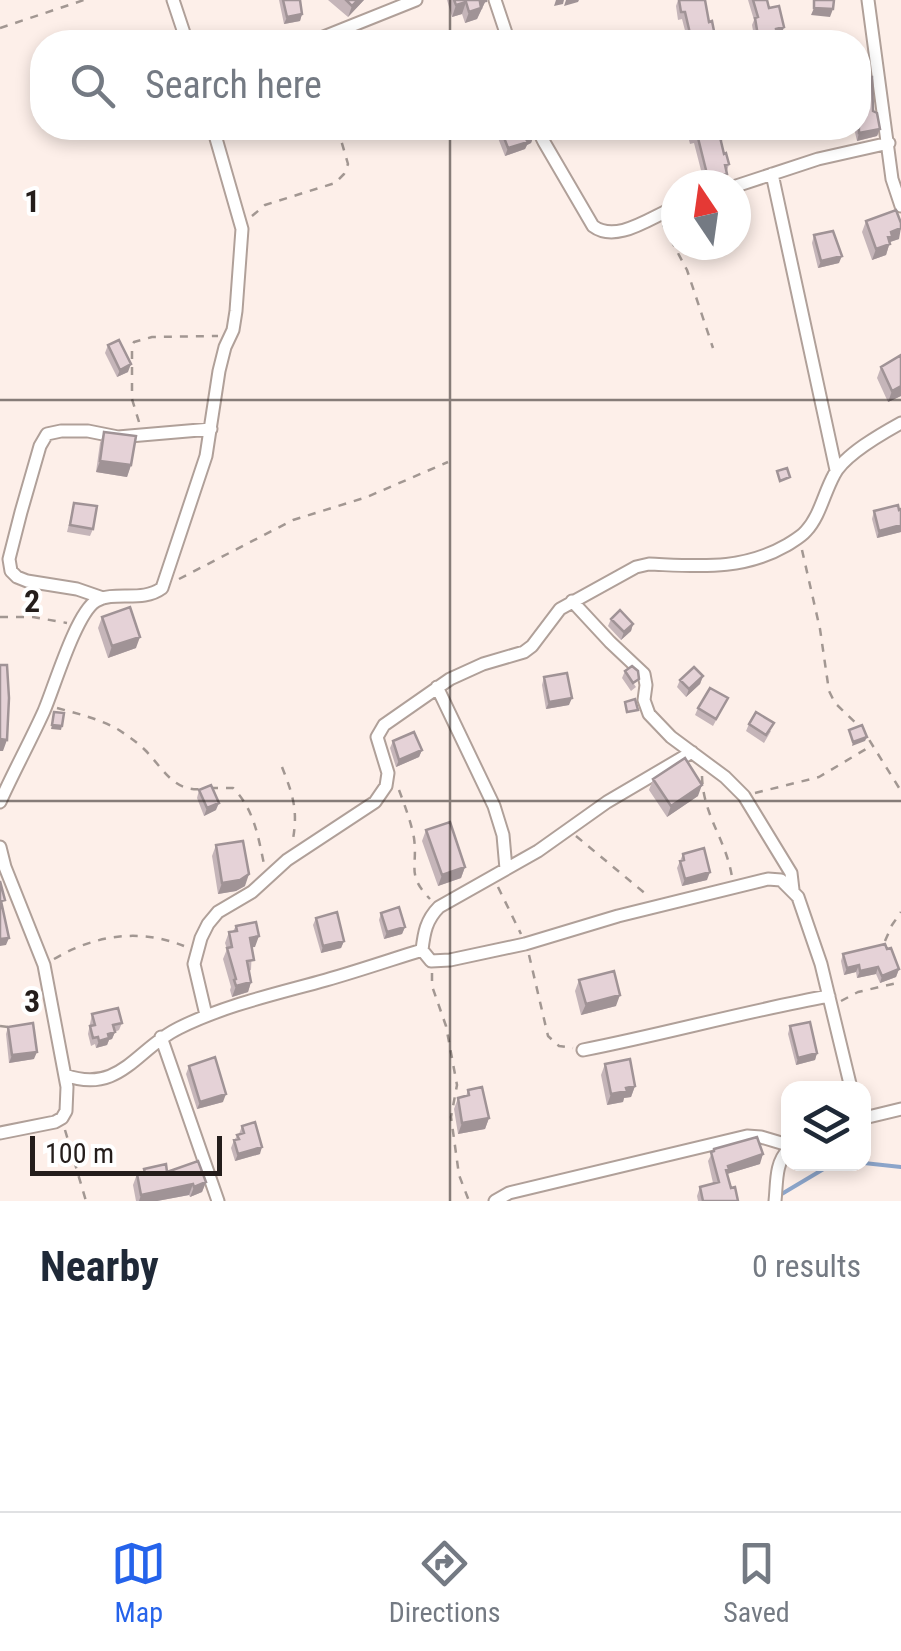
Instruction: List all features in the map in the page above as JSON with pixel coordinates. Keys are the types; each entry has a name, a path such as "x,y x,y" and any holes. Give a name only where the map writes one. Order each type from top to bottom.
{"street":[{"path":"172,0 182,30"},
{"path":"341,30 416,0"},
{"path":"495,0 505,30"},
{"path":"868,0 901,206"},
{"path":"0,802 93,602 153,595 162,588 206,456 219,371 234,330 242,229 216,140"},
{"path":"543,140 599,231 613,234 661,213"},
{"path":"751,181 844,152 889,143"},
{"path":"772,174 836,470"},
{"path":"206,1016 194,964 208,924 218,912 252,892 287,860 375,802 386,786 388,773 378,743 378,732 384,724 437,687 483,664 524,652 560,609 636,567 737,564 762,558 799,537 816,517 836,470 901,423"},
{"path":"104,598 27,581 12,571 9,559 40,446 47,434 88,431 118,437 211,429"},
{"path":"572,601 639,668 646,680 644,700 649,714 744,796 792,874 793,890"},
{"path":"437,687 494,806 503,836 506,869"},
{"path":"697,755 656,772 538,850 439,907 425,927 422,950 431,961 450,960 525,944 733,887 780,880 798,897 821,964 850,1081"},
{"path":"0,846 44,965 67,1098 62,1118 0,1133"},
{"path":"65,1075 85,1082 118,1072 140,1059 162,1037 206,1016 422,950"},
{"path":"583,1050 829,996"},
{"path":"162,1037 218,1201"},
{"path":"871,1109 886,1112"},
{"path":"871,1116 901,1109"},
{"path":"495,1201 509,1193 747,1136 781,1145"},
{"path":"776,1201 781,1159"}],"path":[{"path":"0,28 84,0"},
{"path":"242,229 265,206 336,183 348,164 341,140"},
{"path":"657,215 687,270 714,348"},
{"path":"142,435 132,398 134,342 152,337 216,336 234,330"},
{"path":"162,588 293,520 367,497 448,462"},
{"path":"799,537 835,704 863,730 901,791"},
{"path":"0,617 33,617 79,626"},
{"path":"46,705 89,716 115,728 137,742 174,783 194,790 234,788 255,825 267,878"},
{"path":"744,796 819,778 873,745"},
{"path":"697,755 704,803 729,862 733,887"},
{"path":"282,767 295,798 296,816 287,860"},
{"path":"388,773 396,781 410,823 414,876 419,887 439,907"},
{"path":"567,829 660,907"},
{"path":"493,877 525,944 548,1036 559,1046 583,1050"},
{"path":"885,941 901,912"},
{"path":"44,965 76,946 113,936 151,936 198,950"},
{"path":"431,961 432,986 446,1026 456,1085 451,1117 459,1175 468,1201"},
{"path":"833,1015 846,996 901,982"},
{"path":"0,1026 16,1027"},
{"path":"62,1118 86,1201"}],"building":[{"path":"283,0 300,0 302,14 287,17"},
{"path":"454,0 486,1 480,2 481,8 469,12 466,2 456,5"},
{"path":"679,0 705,0 714,30 689,30 685,12 681,12"},
{"path":"753,0 767,0 769,8 779,6 784,27 757,30"},
{"path":"814,0 834,0 833,9 814,8"},
{"path":"871,77 873,111 877,113 880,129 871,131"},
{"path":"505,140 528,142 508,148"},
{"path":"698,140 721,140 729,164 725,165 726,170 706,170"},
{"path":"896,210 901,228 891,232 890,244 876,249 866,221"},
{"path":"833,231 842,256 821,261 814,235"},
{"path":"119,340 131,364 120,370 108,345"},
{"path":"901,355 901,386 892,391 881,367"},
{"path":"104,432 136,436 131,465 100,461"},
{"path":"787,468 790,477 780,481 777,471"},
{"path":"74,503 97,506 93,529 70,525"},
{"path":"898,505 901,525 879,531 874,511"},
{"path":"130,607 140,637 112,646 102,617"},
{"path":"620,610 633,624 624,632 611,619"},
{"path":"0,665 7,665 7,740 0,739"},
{"path":"632,666 639,679 633,683 625,671"},
{"path":"694,667 703,676 689,689 680,680"},
{"path":"567,673 572,698 549,702 544,677"},
{"path":"710,688 728,698 716,719 698,708"},
{"path":"635,699 638,710 627,712 625,702"},
{"path":"54,712 64,713 62,726 52,725"},
{"path":"756,712 774,723 766,735 749,724"},
{"path":"862,725 867,737 853,742 849,730"},
{"path":"414,732 422,750 399,760 393,741"},
{"path":"685,758 702,785 671,806 653,779"},
{"path":"211,785 219,803 207,808 199,790"},
{"path":"450,822 465,867 442,875 426,830"},
{"path":"243,841 249,874 222,883 216,845"},
{"path":"704,848 710,872 685,879 680,861 684,860 683,854"},
{"path":"0,881 9,938 0,939"},
{"path":"399,907 405,927 387,932 381,913"},
{"path":"337,912 344,941 323,946 316,918"},
{"path":"256,922 259,936 250,938 254,960 247,961 251,982 236,986 227,948 232,947 229,932 237,931 236,926"},
{"path":"885,944 887,949 891,948 899,969 882,976 878,967 860,971 859,965 847,968 843,954"},
{"path":"614,971 620,995 586,1004 579,980"},
{"path":"118,1008 122,1023 113,1025 115,1032 99,1041 98,1037 93,1038 92,1014"},
{"path":"810,1022 817,1053 798,1058 790,1026"},
{"path":"33,1023 37,1052 12,1055 8,1027"},
{"path":"215,1057 226,1094 200,1102 189,1066"},
{"path":"630,1059 635,1086 611,1094 605,1064"},
{"path":"482,1087 489,1118 462,1123 458,1098 469,1095 468,1090"},
{"path":"255,1122 262,1147 238,1154 234,1140 244,1133 242,1126"},
{"path":"757,1137 763,1154 726,1170 738,1201 703,1201 700,1187 719,1182 711,1152"},
{"path":"198,1161 206,1182 141,1195 137,1174 145,1173 144,1169 166,1164 167,1172"}],"waterway":[{"path":"871,1164 901,1167"},
{"path":"780,1195 820,1171"}]}
